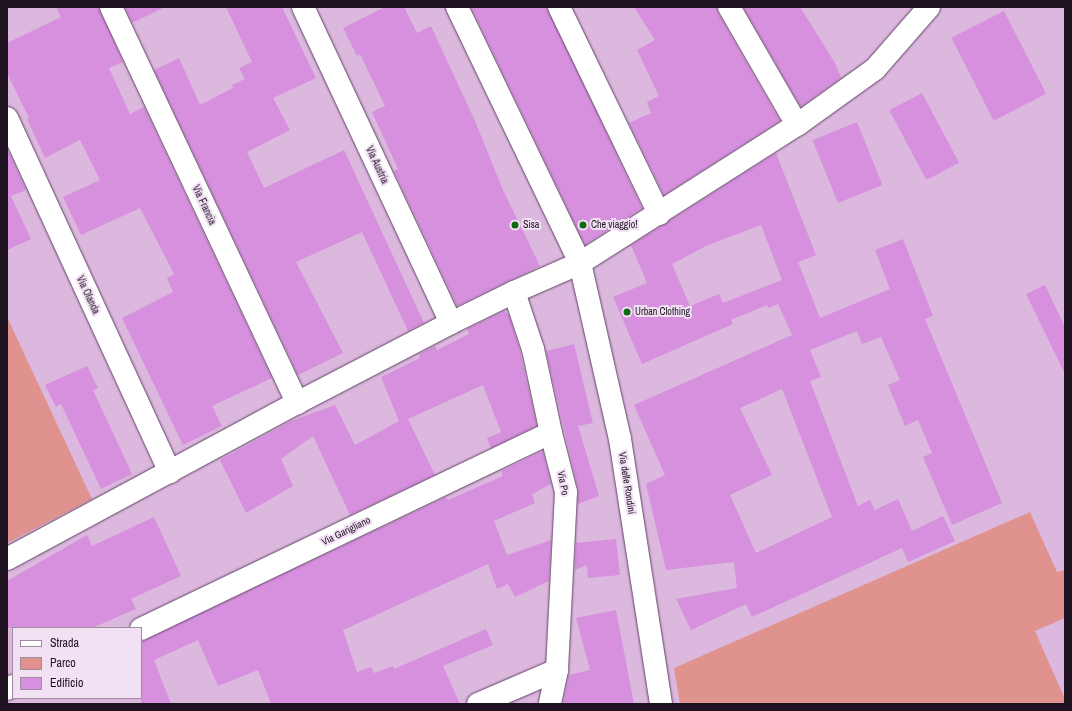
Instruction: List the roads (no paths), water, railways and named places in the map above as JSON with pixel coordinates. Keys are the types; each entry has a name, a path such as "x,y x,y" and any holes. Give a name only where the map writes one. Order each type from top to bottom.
{"street":[{"name":"Via Francia","path":"111,7 297,403"},
{"name":"Via Austria","path":"302,7 451,322"},
{"name":"Via delle Rondini","path":"457,7 580,264 620,440 661,704"},
{"path":"558,7 659,214"},
{"path":"729,7 796,125"},
{"path":"7,559 451,322 514,292 580,264 796,125 875,69 929,7"},
{"name":"Via Olanda","path":"7,118 170,472"},
{"name":"Via Po","path":"514,292 533,350 566,492 557,670 550,704"},
{"name":"Via Garigliano","path":"142,629 551,432"},
{"path":"478,704 557,670"}],"place":[{"name":"Sisa","path":"515,225"},
{"name":"Che viaggio!","path":"583,225"},
{"name":"Urban Clothing","path":"627,312"}]}
